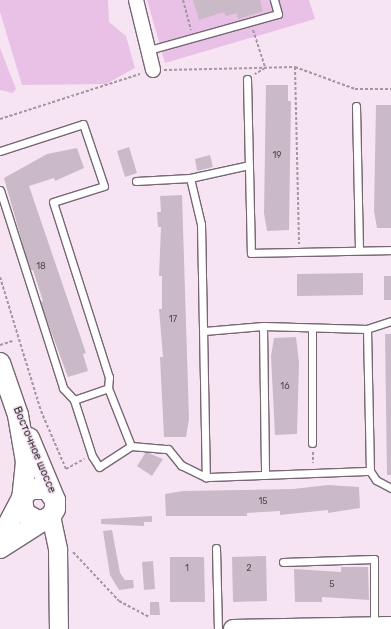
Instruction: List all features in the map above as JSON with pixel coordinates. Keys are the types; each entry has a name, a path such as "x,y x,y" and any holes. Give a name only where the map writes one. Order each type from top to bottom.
{"main road":[{"name":"Восточное шоссе","path":"0,364 50,512"},
{"name":"Восточное шоссе","path":"0,540 22,498 26,462 13,400"},
{"path":"38,487 47,489 50,512 28,518 22,507 22,498 38,487"},
{"path":"0,548 50,512"}],"street":[{"path":"136,0 153,70"},
{"path":"50,512 58,550 59,629"},
{"path":"233,629 380,627"}],"lane":[{"path":"148,50 278,14 274,0"},
{"path":"247,79 251,253 391,250"},
{"path":"356,106 359,250"},
{"path":"0,151 83,124 104,186 53,202 109,377 108,388 130,446"},
{"path":"136,181 190,178 249,165"},
{"path":"190,178 201,224 206,477"},
{"path":"0,190 63,388 74,400 92,456 99,467 130,446 168,449 181,465 206,477 370,471"},
{"path":"204,330 263,326 312,330 367,329 391,322"},
{"path":"263,326 265,475"},
{"path":"367,329 370,471 376,480 391,488"},
{"path":"312,330 312,442"},
{"path":"74,400 108,388"},
{"path":"216,548 218,629"},
{"path":"283,562 374,559 380,627"}],"path":[{"path":"183,0 194,38"},
{"path":"251,22 265,68"},
{"path":"295,67 300,252"},
{"path":"0,119 153,70 295,67 355,89 391,89"},
{"path":"247,79 265,68"},
{"path":"0,277 41,411 66,469 92,456"},
{"path":"0,346 12,341"},
{"path":"312,442 313,473"},
{"path":"68,550 119,600 149,617"}],"shaded area":[{"path":"0,0 108,0 109,22 126,36 135,68 106,84 22,85 0,12"},
{"path":"147,0 309,0 315,19 165,63"},
{"path":"0,48 16,89 13,93 0,90"}],"building":[{"path":"193,0 260,0 263,11 238,19 237,13 226,16 224,12 199,20"},
{"path":"266,85 288,85 288,101 291,101 289,230 267,231 264,213"},
{"path":"376,105 391,105 391,228 377,228 374,211"},
{"path":"129,147 137,173 125,177 117,151"},
{"path":"77,148 84,168 55,181 54,178 29,186 86,353 83,354 88,371 68,377 40,302 43,301 33,270 30,270 4,178 47,154"},
{"path":"210,155 213,167 197,171 195,159"},
{"path":"182,195 189,419 186,437 164,437 160,357 163,357 159,309 162,309 162,276 159,276 161,227 158,227 157,212 161,212 160,196"},
{"path":"363,273 363,295 297,296 297,274"},
{"path":"384,276 391,276 391,300 384,300"},
{"path":"385,334 391,334 391,475 387,475"},
{"path":"296,337 299,362 297,434 275,435 271,356 274,338"},
{"path":"146,452 163,459 152,476 137,466"},
{"path":"328,485 359,487 360,508 328,513 328,510 280,515 280,511 247,513 247,516 166,516 165,494 183,491 293,489"},
{"path":"152,516 152,522 144,522 144,526 101,524 101,519"},
{"path":"112,530 120,573 125,580 133,580 134,588 119,590 110,575 103,531"},
{"path":"266,556 267,601 233,602 232,557"},
{"path":"170,557 204,557 205,602 170,602"},
{"path":"153,561 155,589 144,590 142,562"},
{"path":"341,567 368,567 369,600 322,597 322,602 295,602 294,569 341,572"},
{"path":"150,602 159,602 160,615 150,615"}]}
